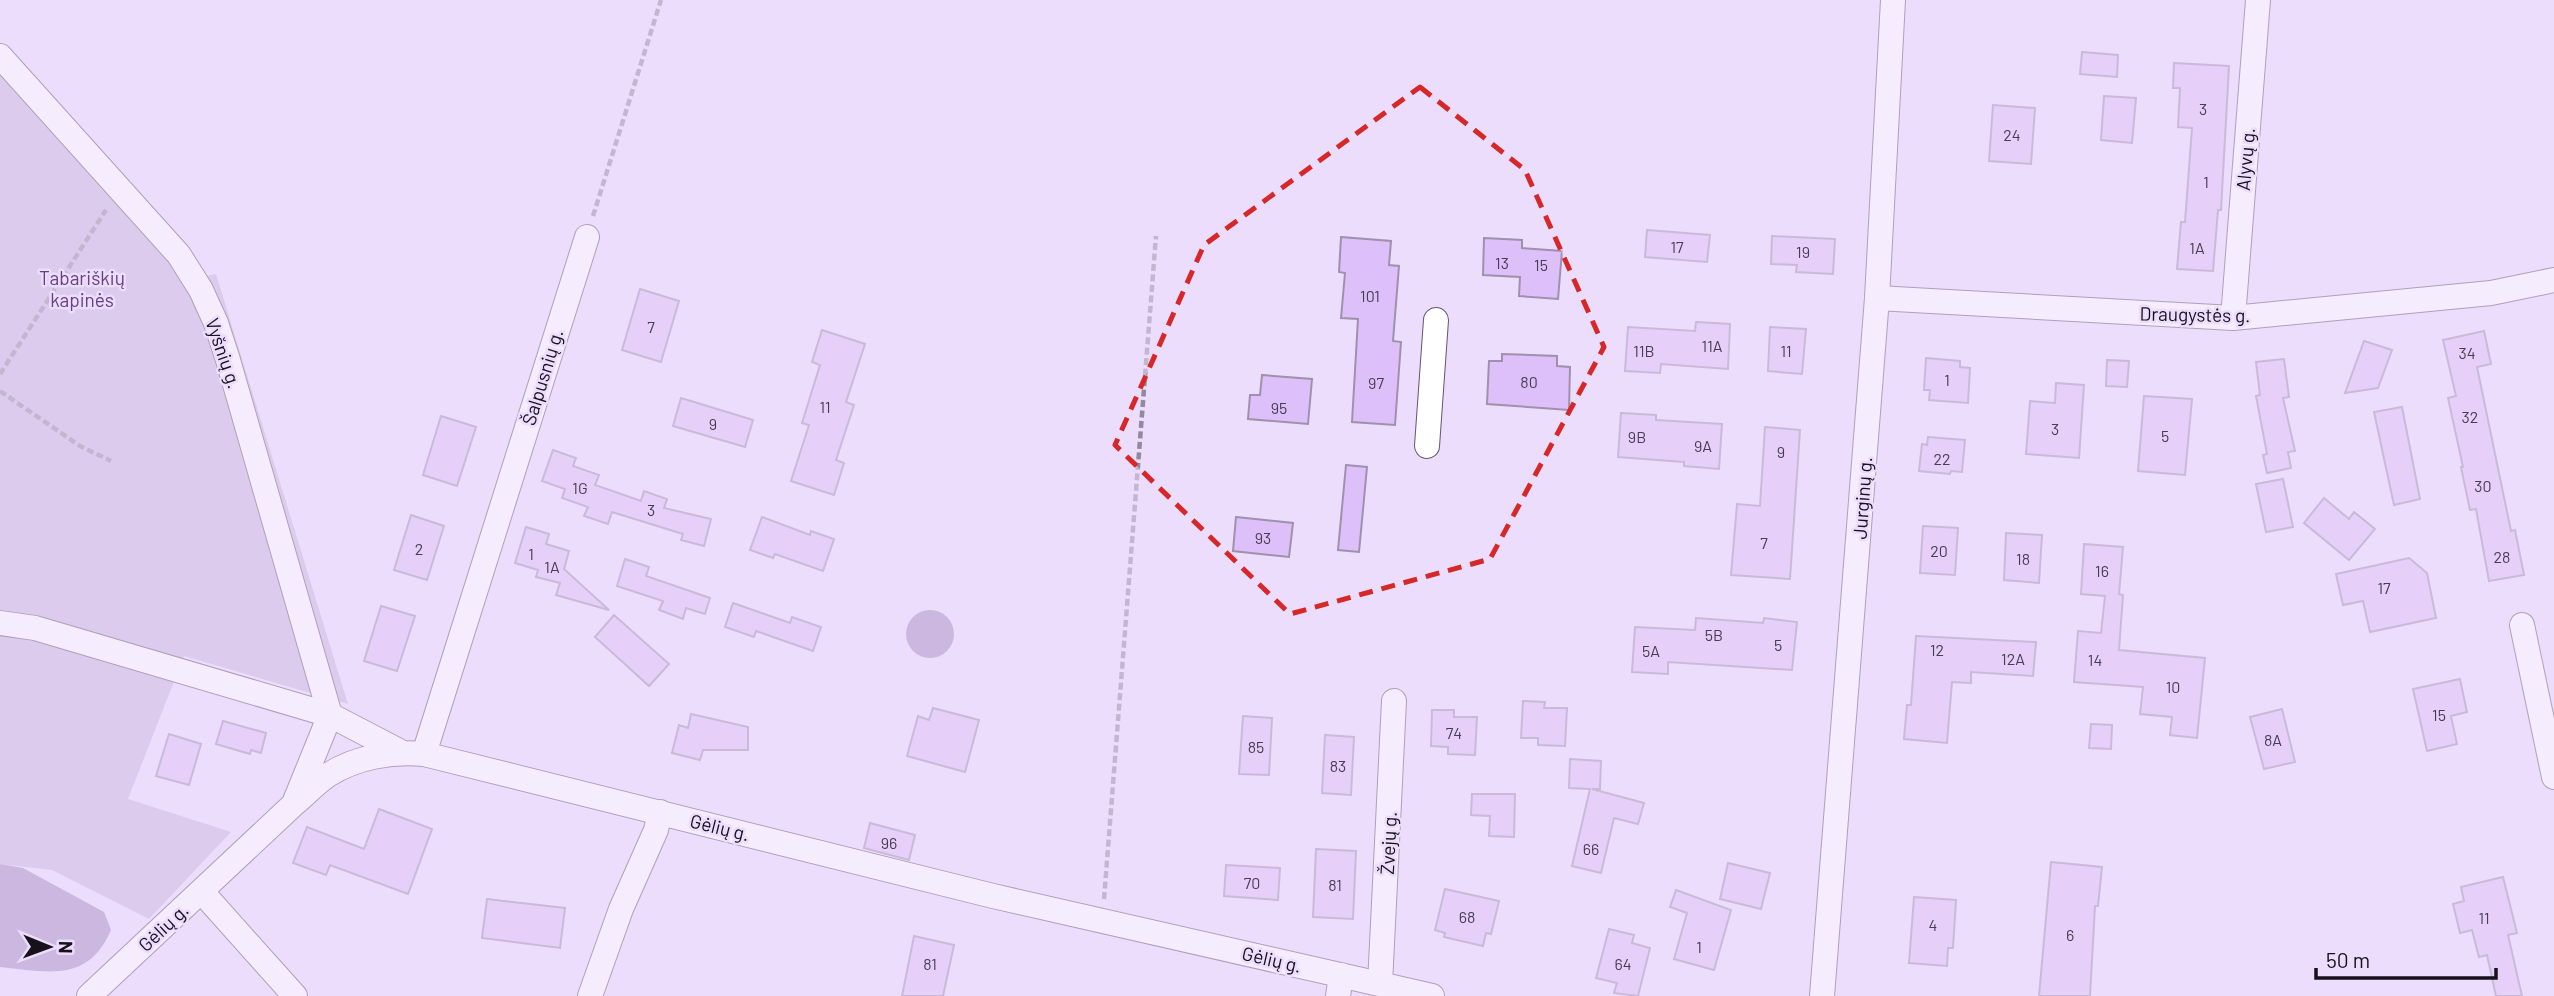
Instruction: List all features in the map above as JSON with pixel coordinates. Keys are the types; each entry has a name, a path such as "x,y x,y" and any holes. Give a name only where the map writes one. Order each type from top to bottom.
{"street":[{"name":"Jurginų g.","path":"1822,996 1877,299 1893,0"},
{"name":"Alyvų g.","path":"2233,318 2258,0"},
{"name":"Vyšnių g.","path":"0,56 179,256 201,290 216,323 250,432 330,715"},
{"name":"Šalpusnių g.","path":"424,754 587,237"},
{"name":"Draugystės g.","path":"1877,299 2233,318 2491,293 2554,280"},
{"path":"1427,446 1436,320"},
{"path":"0,623 35,628 330,715 399,751"},
{"path":"2522,625 2554,777"},
{"name":"Žvejų g.","path":"1381,984 1394,701"},
{"path":"294,804 330,715"},
{"name":"Gėlių g.","path":"89,996 294,804 329,775 362,760 399,751 424,754 1103,921 1340,986 1381,984 1432,996"},
{"path":"590,996 621,909 656,830 660,812"},
{"path":"202,892 295,996"}],"path":[{"path":"587,237 661,0"},
{"path":"0,374 120,189"},
{"path":"1103,921 1156,236"},
{"path":"0,391 80,446 111,461"}],"highlighted area":[{"path":"1420,87 1525,170 1604,347 1490,559 1290,614 1115,445 1204,245"}],"green space":[{"name":"Tabariškių kapinės","path":"0,75 186,280 216,274 348,704 184,656 128,799 231,832 149,919 52,870 0,864"}],"shaded area":[{"path":"930,610 947,617 954,634 947,651 930,658 913,651 906,634 913,617"},
{"path":"0,864 23,868 104,912 111,930 102,947 91,959 65,970 35,971 0,967"}],"building":[{"path":"2082,52 2118,55 2117,77 2080,74"},
{"path":"2174,63 2229,66 2221,210 2218,210 2213,271 2177,269 2181,222 2185,222 2192,128 2178,127 2180,88 2173,88"},
{"path":"2104,96 2136,98 2132,143 2101,140"},
{"path":"1993,105 2035,108 2031,164 1989,161"},
{"path":"1647,230 1710,235 1707,262 1645,257"},
{"path":"1772,236 1835,239 1833,274 1796,272 1797,265 1771,264"},
{"path":"1341,237 1391,241 1389,265 1399,266 1393,341 1401,342 1395,425 1352,422 1358,319 1341,318 1345,273 1339,272"},
{"path":"1484,238 1522,240 1522,248 1562,251 1558,299 1519,296 1520,277 1483,275"},
{"path":"640,289 679,301 661,362 622,350"},
{"path":"1696,322 1730,324 1728,369 1661,364 1660,373 1625,371 1628,327 1695,331"},
{"path":"1770,327 1806,329 1802,374 1768,371"},
{"path":"822,330 865,344 846,402 854,405 836,460 844,463 834,495 791,481 809,425 802,423 820,365 812,362"},
{"path":"2484,331 2491,364 2477,367 2511,531 2515,530 2524,575 2489,581 2476,509 2470,510 2461,467 2448,398 2456,396 2443,340"},
{"path":"2364,341 2392,350 2378,388 2345,393"},
{"path":"1502,354 1557,356 1557,366 1570,367 1569,410 1487,404 1489,361 1502,361"},
{"path":"1926,358 1960,361 1960,367 1970,368 1968,403 1929,400 1930,390 1924,390"},
{"path":"2284,359 2289,397 2283,398 2295,451 2288,452 2291,468 2267,473 2263,455 2267,454 2256,396 2260,395 2256,362"},
{"path":"2107,360 2129,361 2127,387 2106,386"},
{"path":"1262,375 1312,379 1308,424 1248,419 1250,395 1260,395"},
{"path":"2056,383 2084,385 2079,458 2026,454 2030,401 2055,403"},
{"path":"2144,396 2192,399 2185,475 2138,471"},
{"path":"681,398 753,420 745,447 673,426"},
{"path":"2402,407 2420,499 2394,505 2374,412"},
{"path":"1621,413 1656,415 1656,420 1722,424 1719,469 1684,466 1684,462 1618,457"},
{"path":"441,416 476,427 457,486 423,475"},
{"path":"1765,427 1800,430 1790,579 1731,575 1737,504 1760,506"},
{"path":"1928,437 1965,440 1962,472 1951,471 1950,474 1919,471 1922,444 1927,445"},
{"path":"553,450 576,458 573,466 599,475 595,485 641,501 644,491 667,499 664,508 711,519 704,546 681,540 683,534 612,512 608,524 584,516 588,507 562,498 565,489 542,481"},
{"path":"1346,465 1367,467 1359,552 1338,550"},
{"path":"2283,479 2293,527 2266,532 2256,484"},
{"path":"2324,498 2349,519 2354,512 2375,529 2349,560 2304,523"},
{"path":"411,515 444,526 427,580 394,570"},
{"path":"762,517 810,535 811,531 834,539 823,571 775,554 773,558 750,550"},
{"path":"1236,517 1293,523 1289,557 1233,551"},
{"path":"1923,526 1958,528 1955,575 1920,573"},
{"path":"526,527 549,534 546,544 569,551 564,569 609,610 556,595 560,583 536,577 538,570 515,563"},
{"path":"2006,533 2042,535 2039,583 2004,580"},
{"path":"2084,544 2123,547 2119,594 2123,595 2119,650 2205,658 2197,738 2170,735 2172,717 2140,714 2143,687 2074,682 2078,631 2101,633 2105,596 2081,594"},
{"path":"2409,558 2427,573 2436,618 2370,632 2363,601 2343,605 2336,574"},
{"path":"625,559 649,567 646,576 710,598 705,614 686,608 683,619 659,610 663,601 617,586"},
{"path":"733,603 790,623 792,617 821,627 813,651 756,631 754,637 725,627"},
{"path":"381,606 415,616 397,671 364,661"},
{"path":"614,615 669,664 649,686 595,637"},
{"path":"1696,618 1763,623 1764,618 1797,622 1792,670 1668,662 1668,674 1632,672 1635,627 1695,630"},
{"path":"1916,636 2036,642 2033,676 1971,672 1971,683 1952,682 1947,743 1904,739 1907,705 1911,705"},
{"path":"2460,679 2467,712 2451,716 2457,744 2427,751 2413,689"},
{"path":"1523,701 1545,702 1544,708 1567,708 1565,746 1538,745 1538,738 1521,738"},
{"path":"933,708 979,720 965,772 907,756 918,716 929,720"},
{"path":"2282,709 2295,762 2264,769 2250,717"},
{"path":"1432,710 1454,710 1454,717 1477,717 1475,755 1448,754 1448,747 1431,746"},
{"path":"691,714 748,727 748,750 703,750 700,760 672,753 679,725 688,728"},
{"path":"1243,716 1272,718 1269,775 1239,774"},
{"path":"223,721 266,733 261,753 251,750 250,754 216,744"},
{"path":"2091,724 2112,725 2111,749 2089,748"},
{"path":"169,734 201,744 189,785 156,776"},
{"path":"1325,735 1354,737 1351,795 1322,793"},
{"path":"1570,759 1601,761 1600,789 1592,789 1644,803 1638,824 1614,818 1601,873 1572,866 1590,789 1569,788"},
{"path":"1472,794 1515,794 1514,837 1489,836 1490,816 1471,815"},
{"path":"379,809 432,829 408,894 330,865 326,875 293,863 307,827 364,849"},
{"path":"870,823 915,835 909,860 864,848"},
{"path":"1316,849 1356,851 1353,919 1313,917"},
{"path":"2051,862 2102,867 2098,906 2095,906 2090,996 2039,996"},
{"path":"1728,863 1770,873 1761,909 1720,899"},
{"path":"1226,865 1280,868 1278,900 1224,896"},
{"path":"2503,877 2517,933 2508,935 2522,996 2496,996 2487,955 2479,957 2472,930 2460,933 2453,904 2464,901 2461,887"},
{"path":"1445,889 1499,901 1491,934 1486,933 1483,946 1444,937 1445,933 1435,930"},
{"path":"1676,890 1731,910 1714,970 1674,959 1687,913 1670,907"},
{"path":"1914,897 1956,900 1953,948 1948,948 1947,966 1909,963"},
{"path":"487,899 565,908 560,948 482,938"},
{"path":"1609,929 1634,935 1632,943 1650,948 1638,996 1614,993 1617,983 1596,978"},
{"path":"914,936 954,945 943,996 902,996"}]}
